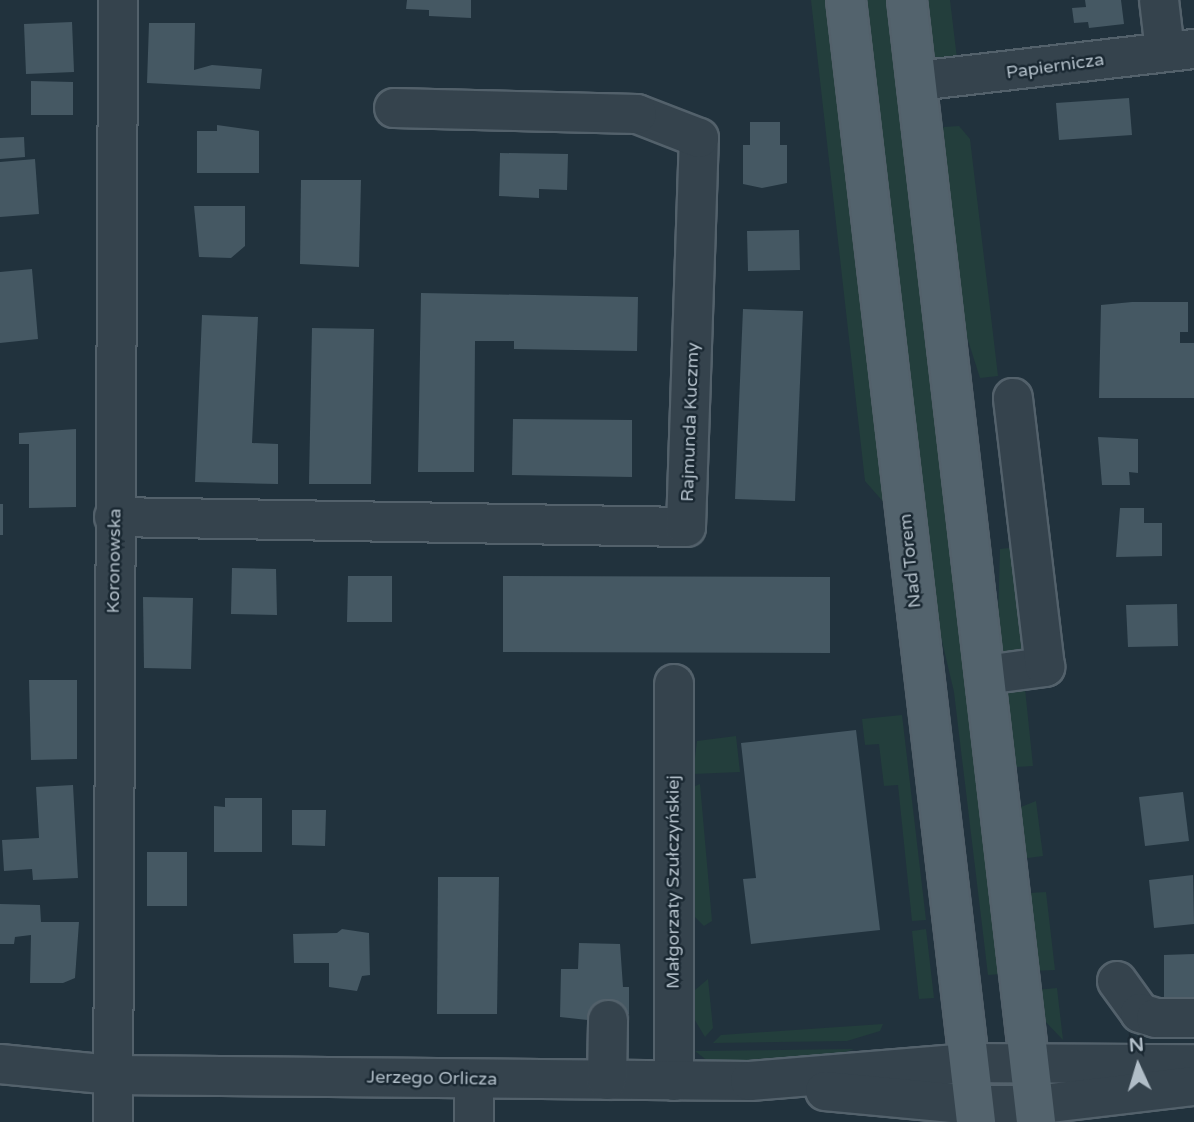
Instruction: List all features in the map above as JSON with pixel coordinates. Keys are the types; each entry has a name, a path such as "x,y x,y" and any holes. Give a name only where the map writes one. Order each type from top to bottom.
{"main road":[{"name":"Nad Torem","path":"846,0 975,1114"},
{"path":"908,0 1035,1114"}],"street":[{"name":"Koronowska","path":"113,1122 118,0"},
{"path":"1159,0 1180,50"},
{"name":"Papiernicza","path":"917,81 1180,50"},
{"name":"Rajmunda Kuczmy","path":"114,517 686,527 699,138 637,114 394,108"},
{"path":"985,675 1045,667 1013,398"},
{"name":"Małgorzaty Szułczyńskiej","path":"674,684 674,1081"},
{"path":"1116,981 1140,1013 1156,1018 1194,1018"},
{"path":"607,1080 608,1020"},
{"name":"Jerzego Orlicza","path":"0,1065 113,1075 750,1081 969,1063 1194,1064"},
{"path":"474,1079 474,1122"},
{"name":"Jerzego Orlicza","path":"750,1081 975,1114 1035,1114 1194,1086"}],"green space":[{"path":"811,0 834,0 886,505 865,481"},
{"path":"862,0 891,0 1001,974 988,975 954,692 929,586"},
{"path":"924,0 950,0 958,67 931,66"},
{"path":"959,126 970,139 998,376 980,378 959,312 940,132 944,127"},
{"path":"1019,547 1031,649 1015,664 997,651 1000,549"},
{"path":"1024,679 1033,766 1016,767 1003,687"},
{"path":"902,715 926,920 912,921 898,785 884,786 879,744 865,745 862,719"},
{"path":"736,736 740,772 693,774 697,741"},
{"path":"700,784 712,921 704,926 693,915 693,787"},
{"path":"1036,801 1043,856 1028,858 1024,857 1016,809"},
{"path":"1046,892 1055,970 1033,971 1026,899 1029,893"},
{"path":"926,929 934,998 919,999 912,931"},
{"path":"708,979 713,1028 705,1037 693,1017 695,990"},
{"path":"1057,988 1063,1040 1042,1018 1036,990"},
{"path":"883,1024 880,1031 847,1041 713,1043 721,1035"},
{"path":"854,1049 807,1065 709,1062 695,1051"}],"building":[{"path":"407,0 471,0 471,18 429,16 429,10 406,9"},
{"path":"1085,0 1121,0 1124,24 1089,28 1088,22 1074,23 1072,8 1086,7"},
{"path":"72,22 74,72 26,74 24,24"},
{"path":"149,23 195,23 194,70 212,65 262,69 260,89 147,83"},
{"path":"31,81 73,82 73,115 31,115"},
{"path":"1129,98 1132,135 1059,140 1056,103"},
{"path":"750,122 780,122 780,145 787,145 787,183 762,188 743,184 743,145 750,145"},
{"path":"217,125 259,131 259,173 197,173 197,131 217,131"},
{"path":"24,137 25,157 0,159 0,138"},
{"path":"500,153 568,154 567,190 539,189 539,198 499,196"},
{"path":"35,159 39,214 0,217 0,162"},
{"path":"301,180 361,180 359,267 300,264"},
{"path":"194,206 245,206 245,246 231,258 199,257"},
{"path":"799,230 800,270 748,271 747,231"},
{"path":"32,269 38,339 0,343 0,272"},
{"path":"421,293 638,297 637,351 514,349 514,341 475,341 474,472 418,472"},
{"path":"1188,302 1188,332 1180,332 1180,343 1194,343 1194,398 1099,398 1101,305"},
{"path":"743,309 803,311 795,501 735,499"},
{"path":"202,315 258,317 252,443 278,444 278,484 195,482"},
{"path":"312,328 374,329 371,484 309,484"},
{"path":"513,419 632,420 632,477 512,475"},
{"path":"76,429 76,507 29,508 29,444 19,444 19,433"},
{"path":"1098,437 1138,439 1138,473 1129,472 1130,485 1102,485"},
{"path":"0,504 3,504 3,535 0,535"},
{"path":"1120,508 1144,508 1144,523 1162,523 1162,556 1116,557"},
{"path":"232,568 276,569 277,615 231,614"},
{"path":"348,576 392,576 392,622 347,622"},
{"path":"503,576 830,577 830,653 503,652"},
{"path":"143,597 193,598 191,669 144,668"},
{"path":"1177,604 1178,646 1128,647 1126,605"},
{"path":"29,680 77,680 77,759 31,760"},
{"path":"856,730 880,930 751,944 743,879 756,878 741,743"},
{"path":"73,785 78,878 33,880 32,869 4,871 2,840 39,838 36,787"},
{"path":"1183,792 1189,841 1145,846 1139,797"},
{"path":"225,798 262,798 262,852 214,852 214,806 225,807"},
{"path":"292,810 326,810 325,846 292,845"},
{"path":"147,852 187,852 187,906 147,906"},
{"path":"1193,875 1194,924 1154,928 1149,880"},
{"path":"438,877 499,877 497,1014 437,1014"},
{"path":"0,904 40,905 41,922 79,922 75,978 63,983 30,983 31,935 15,937 14,944 0,944"},
{"path":"342,929 369,933 370,975 362,976 357,991 329,987 329,963 294,963 293,934 337,933"},
{"path":"579,943 620,944 623,987 629,987 629,1014 606,1022 560,1017 561,969 578,969"},
{"path":"1194,954 1194,1004 1164,1005 1164,955"}]}
